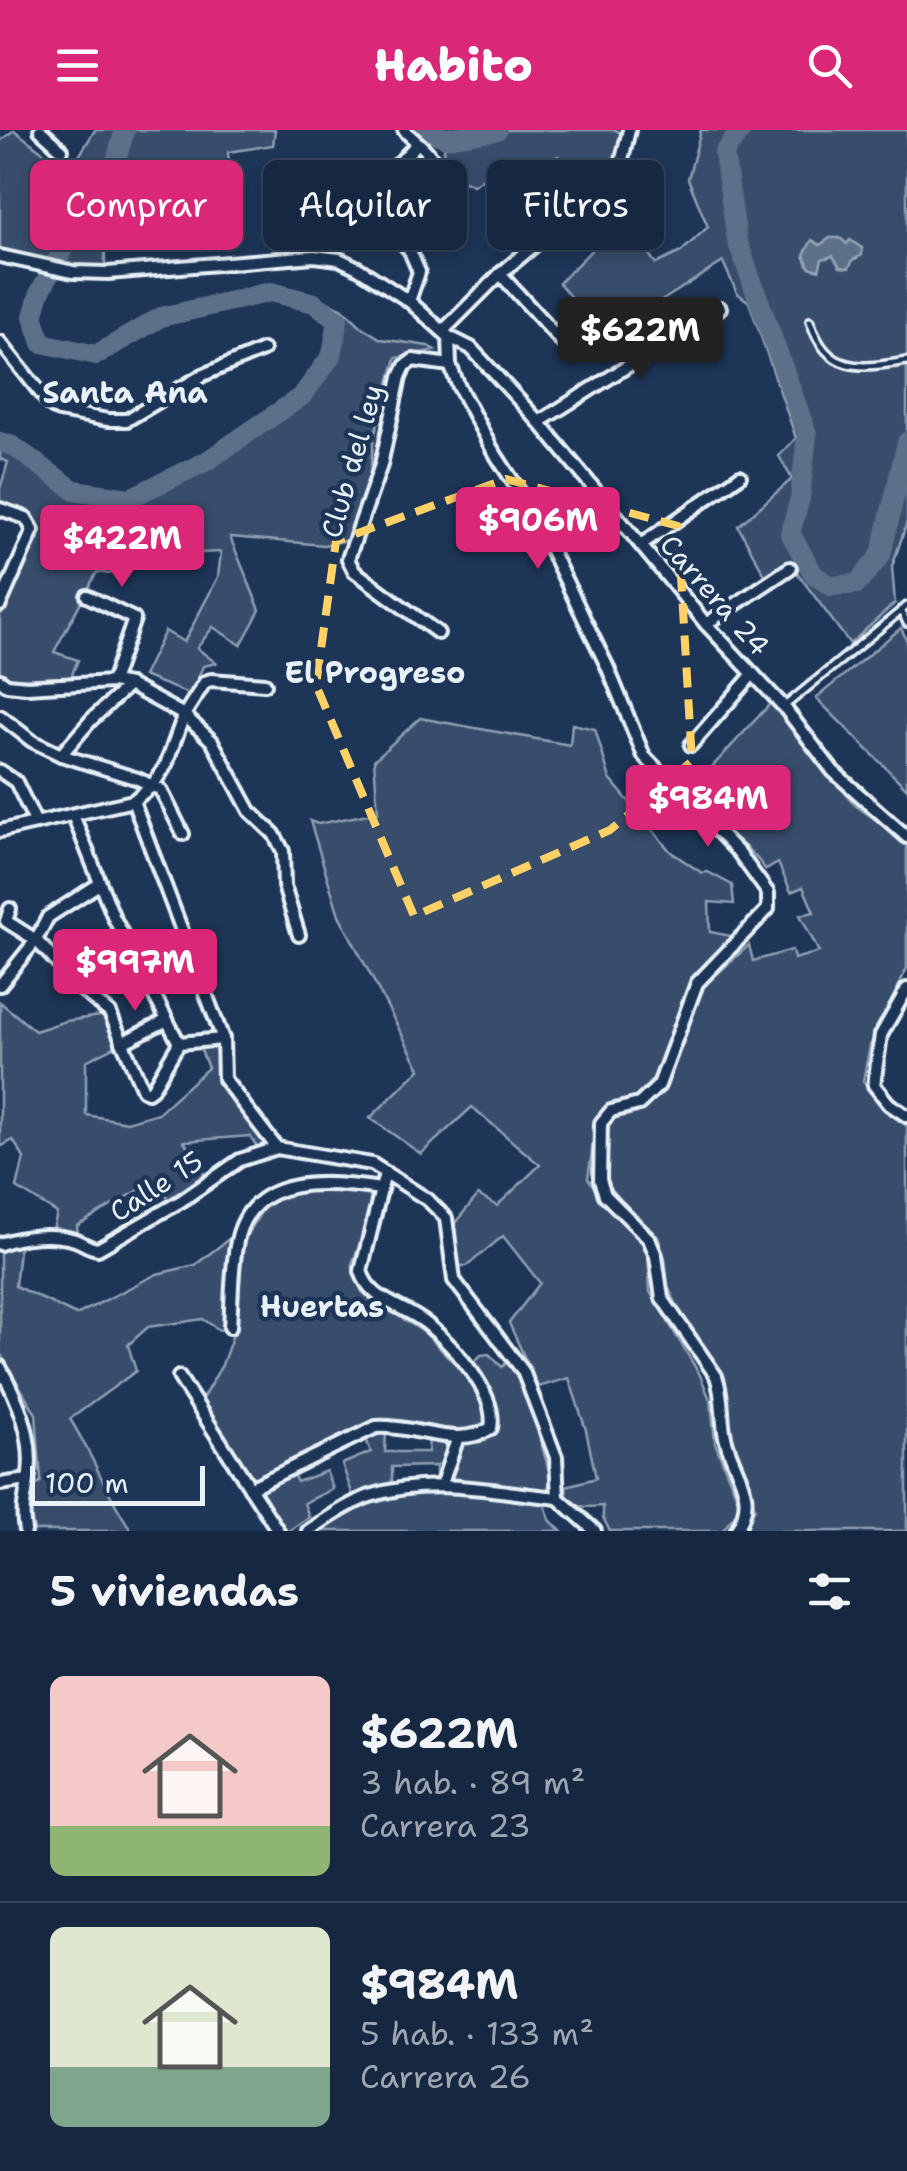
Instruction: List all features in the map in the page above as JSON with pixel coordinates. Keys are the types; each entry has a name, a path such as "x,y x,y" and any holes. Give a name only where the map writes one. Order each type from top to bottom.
{"street":[{"path":"40,130 62,150"},
{"path":"404,130 434,157 438,169 399,238 419,272 409,301"},
{"path":"629,130 619,172 608,186 500,274 447,334 450,365 492,449 532,511 607,666 644,756 740,853 768,893 768,910 698,983 659,1085 639,1104 611,1110 601,1123 600,1180 604,1195 649,1239 656,1256 662,1298 721,1389 723,1431 741,1476 747,1506 736,1531"},
{"path":"402,160 417,144"},
{"name":"Carrera 24","path":"0,256 73,272 108,273 314,256 339,259 409,301 447,334 471,348 642,544 706,624 784,707 834,772 907,837"},
{"path":"500,274 572,353"},
{"path":"538,422 720,308"},
{"path":"0,342 50,406 108,420 127,420 203,375 258,352"},
{"name":"Club del ley","path":"438,633 354,572 348,559 380,465 405,366 413,360 450,365"},
{"path":"642,544 740,476"},
{"path":"0,509 32,523 33,530 0,603"},
{"path":"0,568 16,573"},
{"path":"706,624 790,568"},
{"path":"87,596 134,620 112,682"},
{"path":"691,745 753,674"},
{"path":"0,680 8,685 27,686 112,682 129,686 184,715 212,741 250,811 274,834 283,851 284,886 298,936"},
{"path":"0,831 133,801 153,785 166,765 184,715 205,682 265,684"},
{"path":"61,755 91,720 129,686"},
{"path":"0,716 32,741 61,755 161,790 183,834"},
{"path":"0,771 16,782 36,824"},
{"path":"133,801 223,1039 224,1080 277,1148 372,1164 428,1200 446,1218 454,1280 524,1371 556,1457 558,1498"},
{"path":"73,815 98,884 179,1044"},
{"path":"0,985 36,940 48,917 98,884"},
{"path":"10,909 6,920 36,940 81,989 110,1013 148,1092 179,1044"},
{"path":"907,989 881,1035 874,1084 889,1104 907,1116"},
{"path":"122,1044 167,1020"},
{"path":"179,1044 223,1039"},
{"name":"Calle 15","path":"0,1244 16,1238 42,1237 74,1240 98,1249 182,1202 240,1160 277,1148"},
{"path":"250,1488 376,1427 397,1425 458,1437 480,1436 491,1428 494,1416 487,1394 427,1324 379,1297 364,1283 360,1271 385,1173"},
{"path":"230,1327 237,1238 264,1197 297,1185 349,1184 380,1189"},
{"path":"0,1366 30,1440 23,1499 25,1531"},
{"path":"179,1377 278,1531"},
{"path":"441,1486 458,1437"},
{"path":"0,1484 28,1480"},
{"path":"308,1531 367,1497 417,1486 441,1486 558,1498 595,1531"}],"lane":[{"path":"810,320 817,342 833,360 854,366 907,361"},
{"path":"784,707 904,608 907,623"}],"highlighted area":[{"path":"506,479 678,526 692,761 610,830 414,916 316,685 336,541"}],"shaded area":[{"path":"14,130 53,160 30,160 30,250 60,250 52,264 0,251 0,141"},
{"path":"95,130 122,130 113,160 84,160 79,156"},
{"path":"129,130 275,130 273,145 228,152 229,160 121,160"},
{"path":"438,130 615,130 623,134 618,160 561,160 558,156 552,160 487,160 487,179 473,185 467,182 467,160 443,160 445,144"},
{"path":"701,130 907,130 907,522 892,567 895,603 850,644 789,562 766,577 738,526 792,479 779,456 796,438 749,302 737,293 723,262 604,337 559,283 591,250 646,250 656,264 681,252 708,227 688,179"},
{"path":"830,238 840,238 847,244 850,240 862,248 862,255 849,268 840,267 833,256 822,259 819,270 809,267 804,255 812,240 820,245"},
{"path":"68,250 105,250 105,268 59,264"},
{"path":"317,298 342,308 381,339 435,350 396,358 374,437 368,491 350,540 324,545 230,537 260,610 241,645 213,627 197,648 216,663 203,666 191,695 143,676 165,631 184,642 218,577 221,552 150,555 109,574 97,572 54,652 78,660 71,677 10,679 0,674 0,615 39,538 30,512 0,503 8,462 0,459 0,445 11,448 74,497 129,504 213,465 306,401 337,356 342,321"},
{"path":"901,628 907,641 907,789 816,698"},
{"path":"771,703 855,805 903,839 907,846 907,968 870,1046 863,1081 888,1113 907,1126 907,1531 744,1531 755,1508 725,1426 725,1402 668,1287 658,1237 631,1213 603,1178 602,1139 608,1120 637,1113 665,1091 702,988 749,945 753,961 792,950 794,959 819,952 800,915 814,912 803,887 791,892 778,863 766,870 687,794"},
{"path":"420,718 570,745 572,724 595,729 610,779 671,852 702,873 708,872 732,885 734,904 709,902 710,932 741,938 698,976 680,1006 673,1037 656,1074 640,1097 602,1111 596,1124 588,1178 604,1203 634,1230 648,1250 650,1292 700,1375 711,1402 715,1443 741,1507 722,1531 610,1531 603,1518 603,1506 579,1506 567,1499 566,1486 596,1478 569,1378 538,1387 509,1323 540,1283 503,1236 467,1266 457,1266 455,1223 478,1195 497,1206 540,1165 472,1107 421,1154 370,1118 420,1069 339,915 310,821 318,824 378,812 374,760"},
{"path":"0,1002 35,1031 66,1021 107,1015 116,1046 86,1061 86,1115 127,1122 158,1113 208,1068 199,1045 221,1045 219,1078 270,1145 258,1148 250,1136 184,1141 205,1174 169,1199 153,1182 77,1226 78,1236 52,1233 57,1213 17,1188 24,1158 13,1140 2,1146 0,1143"},
{"path":"325,1189 375,1196 352,1264 362,1292 425,1333 480,1389 487,1418 480,1428 469,1433 401,1420 371,1422 253,1482 231,1452 202,1399 222,1365 237,1323 243,1242 267,1202 278,1195"},
{"path":"234,1235 227,1262 226,1328 219,1330 203,1319 148,1327 128,1345 136,1371 70,1419 132,1531 34,1531 27,1495 41,1481 36,1414 0,1353 0,1249 20,1242 15,1286 76,1315 157,1274 195,1265"},
{"path":"489,1354 502,1367 512,1358 521,1372 551,1478 546,1495 448,1481 460,1443 481,1442 496,1428 490,1387 471,1365 481,1355"},
{"path":"386,1432 385,1452 428,1452 429,1437 452,1445 440,1481 436,1480 436,1466 392,1467 392,1482 353,1496 342,1464 371,1452 366,1439"},
{"path":"291,1470 297,1482 326,1471 333,1489 304,1503 309,1517 282,1531 259,1491"},
{"path":"412,1491 472,1491 544,1502 550,1520 561,1531 319,1531 367,1504"}],"waterway":[{"path":"0,442 13,446 74,490 130,498 207,461 302,396 332,355 338,320 314,303 271,292 161,317 96,355 42,343 33,316 40,292 72,232 114,167 125,130"},
{"path":"425,130 446,138 497,130"},
{"path":"741,130 724,153 737,240 807,434 800,499 790,533 814,575 831,586 857,584 881,555 907,442"}],"district":[{"name":"Santa Ana","path":"125,393"},
{"name":"El Progreso","path":"375,673"},
{"name":"Huertas","path":"322,1307"}]}
